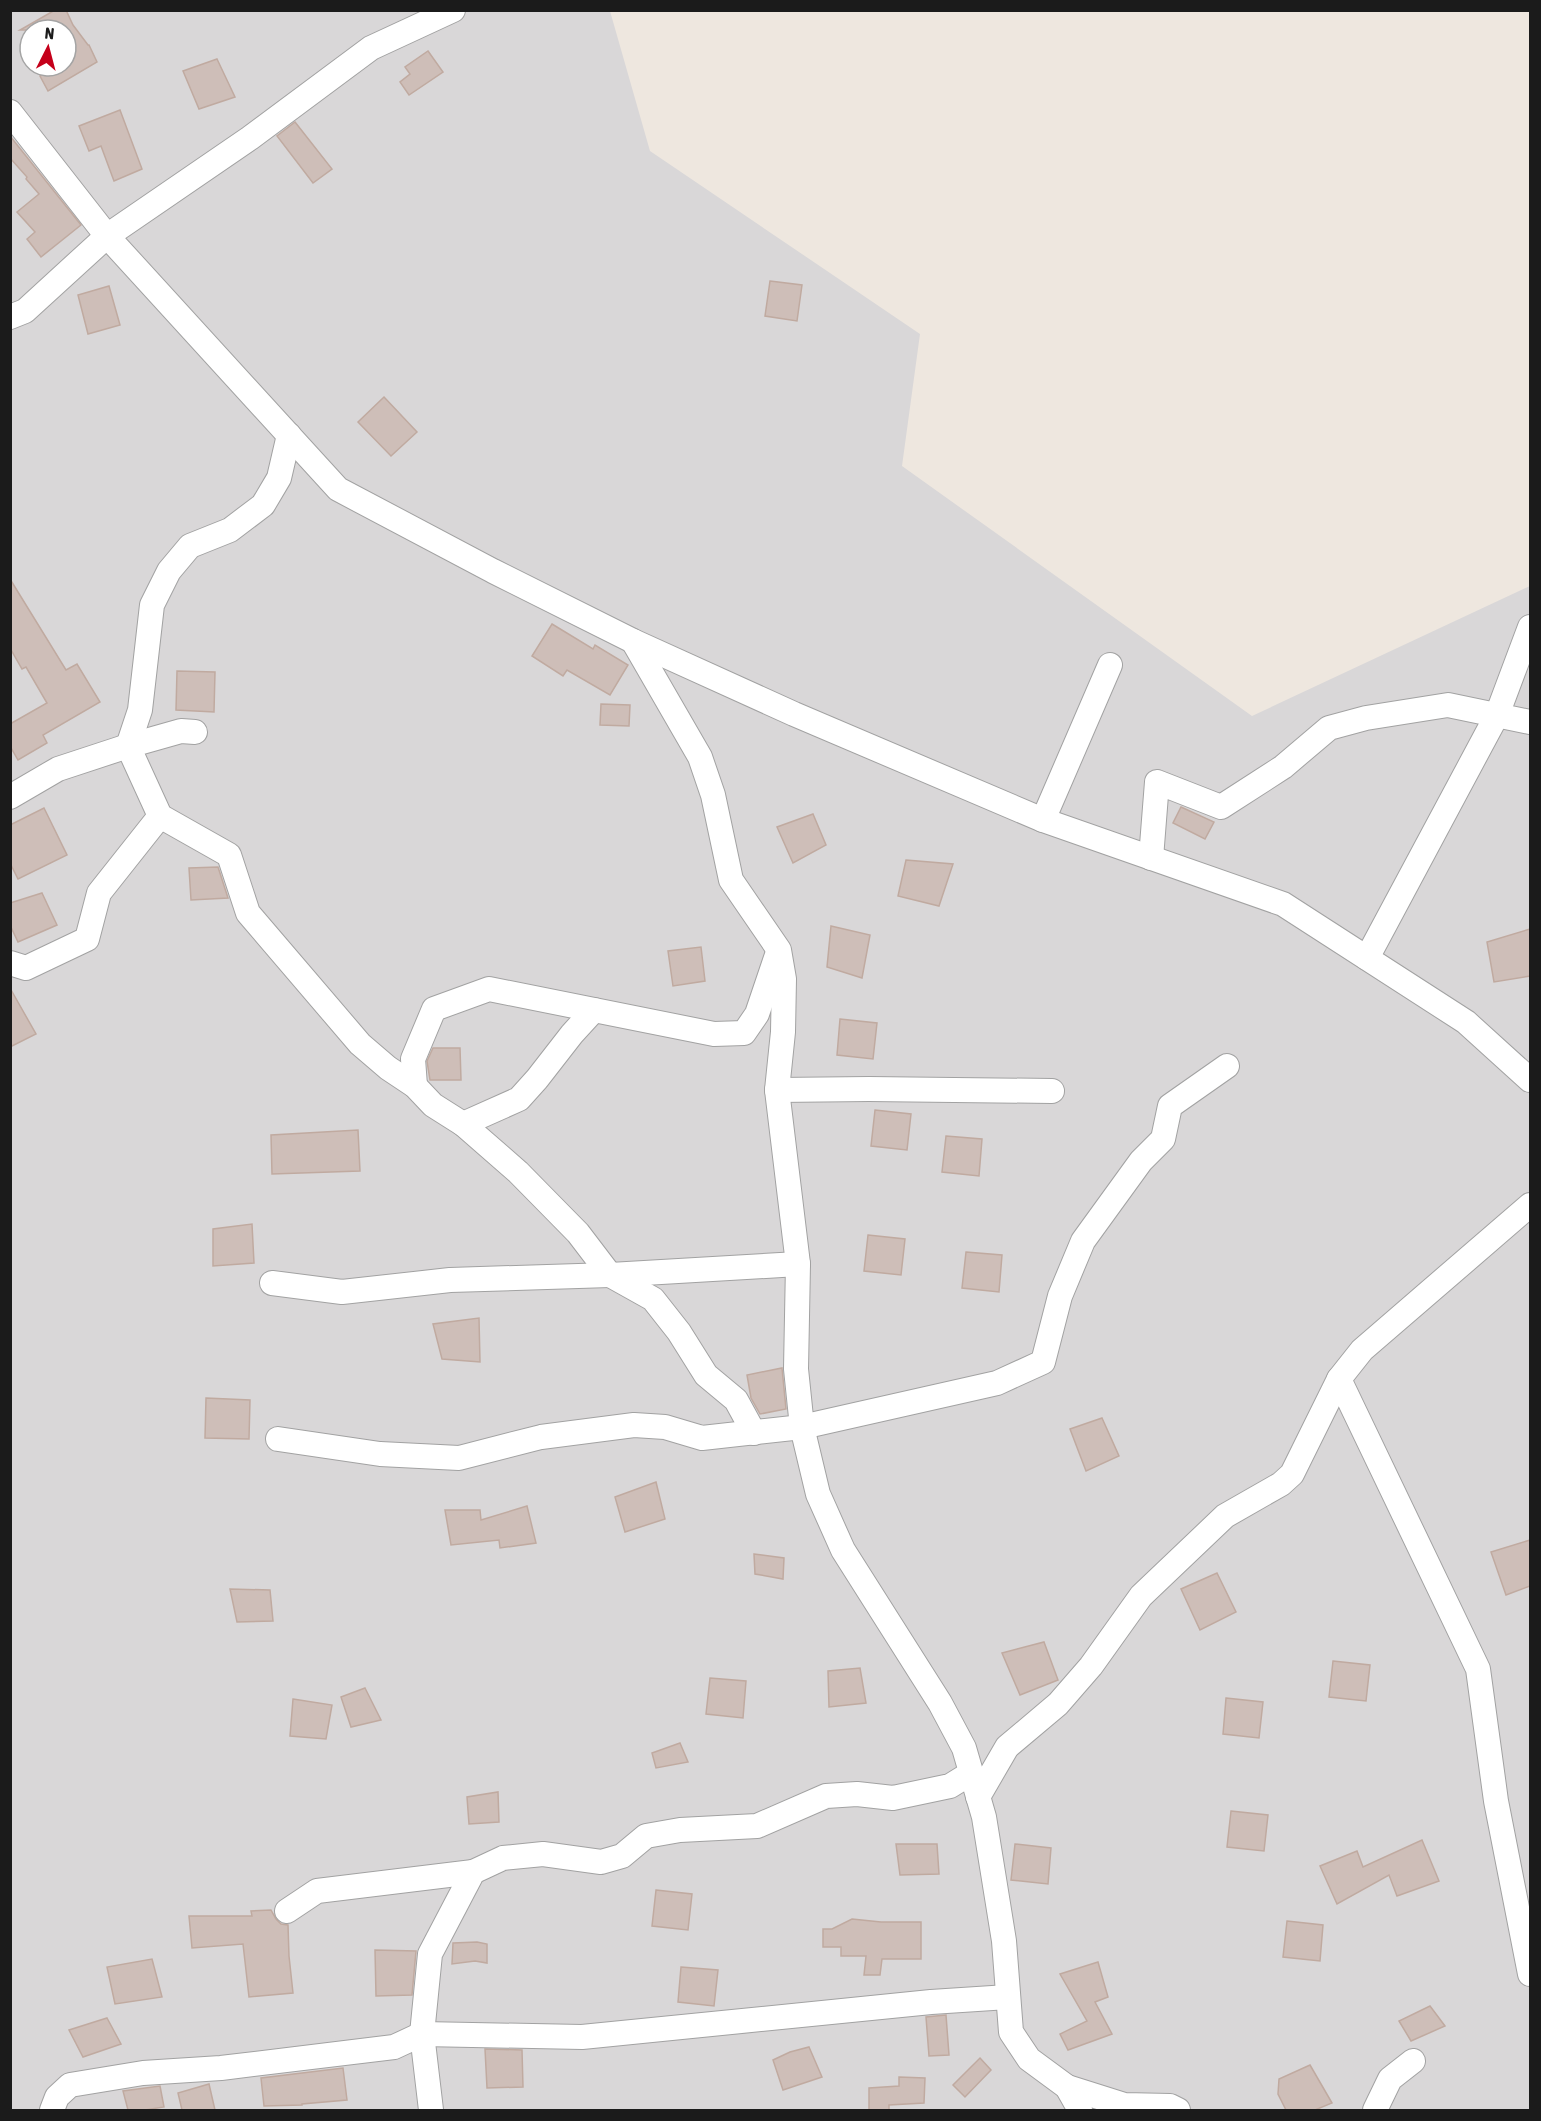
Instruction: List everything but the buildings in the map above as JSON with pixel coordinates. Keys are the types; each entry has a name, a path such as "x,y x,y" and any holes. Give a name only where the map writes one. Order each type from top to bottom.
{"street":[{"path":"10,317 25,311 107,236 250,138 370,48 453,10"},
{"path":"10,112 107,236 338,489 493,571 633,641 794,714 1043,820 1283,904 1466,1022 1530,1080"},
{"path":"289,435 279,478 263,505 230,530 190,546 169,571 152,605 140,710 128,746 160,816 229,855 248,913 360,1044 388,1068 415,1086 433,1105 463,1124 518,1172 578,1233 610,1275 653,1299 679,1332 706,1375 736,1400 754,1433"},
{"path":"1367,958 1497,715 1530,627"},
{"path":"633,641 700,757 713,795 731,880 779,950 784,979 783,1032 777,1090 798,1264 796,1369 802,1428 818,1494 843,1550 940,1703 964,1749 981,1807 1004,1941 1011,2032 1029,2059 1067,2087 1124,2105 1170,2106 1178,2110"},
{"path":"669,703 672,659"},
{"path":"1043,820 1110,665"},
{"path":"1151,858 1157,782 1221,807 1282,767 1329,728 1366,718 1448,705 1530,722"},
{"path":"10,797 58,769 181,731 195,732"},
{"path":"10,963 26,968 87,939 99,893 160,816"},
{"path":"415,1086 413,1059 434,1010 489,989 714,1034 744,1033 757,1014 779,950"},
{"path":"463,1124 519,1099 594,1010"},
{"path":"278,1439 380,1454 459,1458 541,1437 634,1425 665,1427 702,1438 802,1428 997,1383 1043,1362 1060,1296 1083,1241 1141,1161 1163,1139 1170,1106 1227,1066"},
{"path":"777,1090 1052,1091"},
{"path":"981,1807 1007,1747 1058,1704 1091,1666 1141,1596 1225,1516 1281,1484 1292,1474 1339,1379 1362,1350 1530,1205"},
{"path":"272,1283 342,1292 450,1280 610,1275 798,1264"},
{"path":"1339,1379 1478,1669 1496,1801 1530,1974"},
{"path":"287,1911 317,1891 473,1872 503,1858 543,1854 601,1862 622,1856 646,1836 680,1830 757,1826 826,1796 857,1794 893,1798 950,1786 971,1773"},
{"path":"950,1786 981,1807"},
{"path":"431,2110 422,2034 430,1954 473,1872"},
{"path":"52,2110 57,2097 70,2085 143,2073 221,2068 394,2046 422,2034 582,2037 931,2002 1008,1997"},
{"path":"1375,2110 1390,2079 1413,2061"},
{"path":"1067,2087 1080,2110"}],"shaded area":[{"path":"11,11 610,11 650,151 920,334 902,466 1252,716 1530,586 1530,2110 11,2110"}]}
